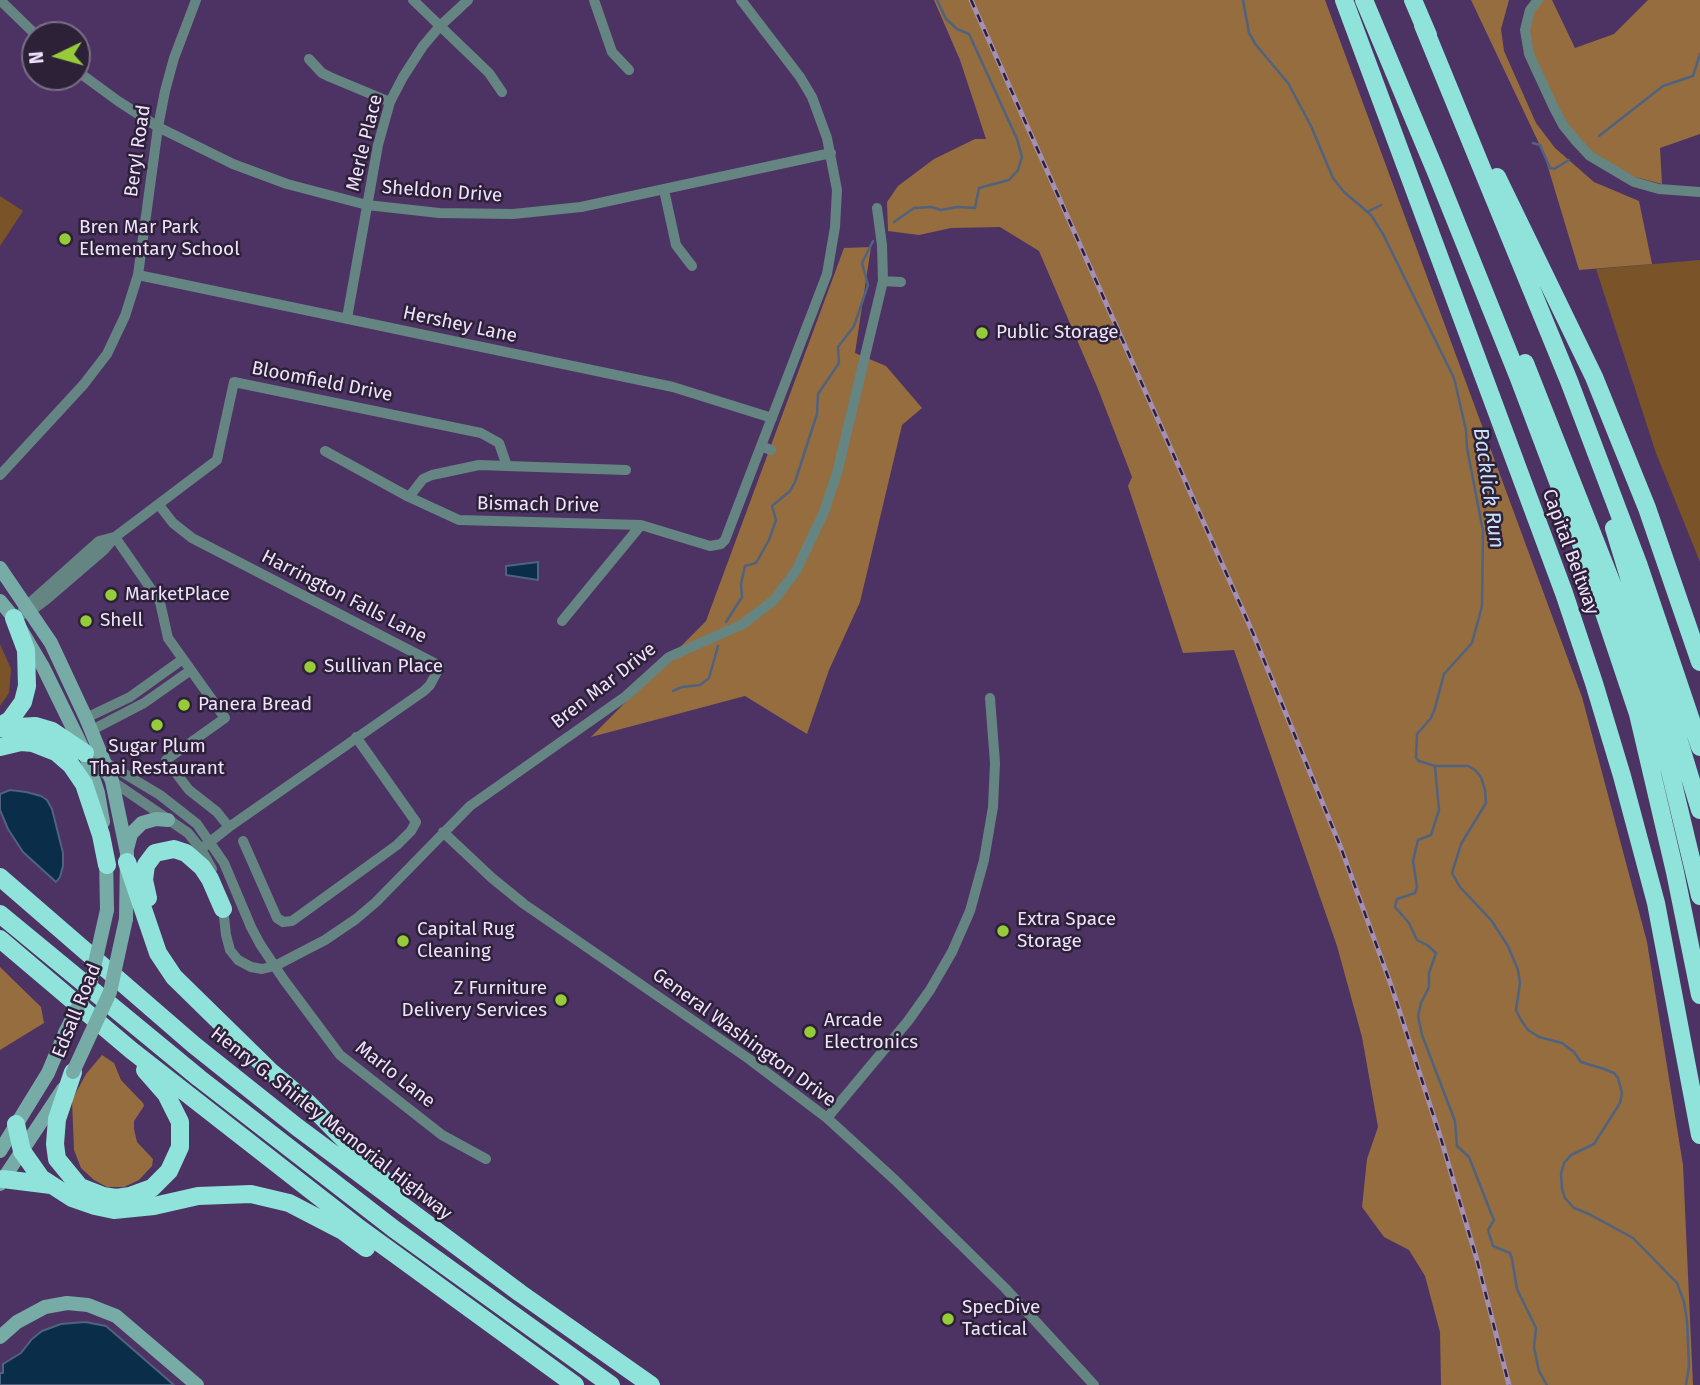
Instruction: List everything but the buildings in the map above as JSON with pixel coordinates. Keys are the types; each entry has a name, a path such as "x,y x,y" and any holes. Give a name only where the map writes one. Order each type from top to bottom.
{"highway":[{"name":"Capital Beltway","path":"1344,0 1564,593 1594,683 1656,903 1700,1135"},
{"path":"1364,0 1452,210 1577,532 1638,714 1700,995"},
{"path":"1413,0 1569,381 1639,566 1700,747"},
{"path":"1423,25 1594,377 1647,509 1700,662"},
{"path":"1379,38 1496,293 1594,534 1644,678 1700,896"},
{"path":"1569,381 1700,810"},
{"path":"0,727 10,720 23,702 27,686 24,612"},
{"path":"0,727 35,726 52,731 85,753"},
{"path":"0,747 21,742 33,743 56,752 71,765 83,784 101,835 107,865"},
{"path":"1686,834 1700,876"},
{"path":"200,1004 178,974 163,947 144,880 146,864 150,858 167,849 179,849 186,853 202,867 210,879 223,909"},
{"path":"127,858 158,953 174,977 269,1070 308,1103 425,1223"},
{"path":"0,871 38,909"},
{"name":"Henry G. Shirley Memorial Highway","path":"0,877 194,1045 425,1223 651,1385"},
{"path":"0,914 199,1078 394,1229 611,1385"},
{"path":"0,939 131,1050 359,1228 575,1385"},
{"path":"74,1072 57,1119 54,1144 57,1159 80,1187 103,1196 130,1196 152,1188 169,1171 180,1147 180,1122 166,1094 131,1050"},
{"path":"16,1125 22,1151 41,1178 72,1198 114,1210 219,1194 269,1197 289,1203 343,1231 410,1281 432,1282"},
{"path":"2,1181 51,1185"}],"main road":[{"name":"Edsall Road","path":"0,568 24,612 43,667 85,753 98,793 107,865 107,911 91,981 48,1073 0,1152"},
{"name":"Edsall Road","path":"0,601 24,612 51,643 112,781 127,858 125,919 110,992 74,1072 2,1181"},
{"path":"85,753 105,762"},
{"path":"127,858 129,839 137,827 148,821 168,820"},
{"path":"0,1337 17,1322 45,1307 67,1303 88,1305 116,1317 197,1385"}],"street":[{"path":"1,0 21,21"},
{"path":"8,8 17,0"},
{"name":"Beryl Road","path":"0,475 84,384 107,354 128,309 138,275 158,127 174,58 196,0"},
{"path":"413,0 489,72 502,92"},
{"name":"Merle Place","path":"346,318 378,145 390,102 416,55 440,26 468,0"},
{"path":"594,0 612,52 629,70"},
{"path":"741,0 806,87 831,153 837,190 831,259 772,418"},
{"path":"1538,0 1527,19 1527,47 1553,108 1576,141 1590,156 1634,182 1659,189 1700,192"},
{"path":"309,59 322,73 390,102"},
{"name":"Sheldon Drive","path":"91,82 158,127 201,150 261,175 367,205 439,213 513,214 582,207 831,153"},
{"path":"664,190 676,245 692,266"},
{"name":"Bren Mar Drive","path":"275,966 325,940 356,919 470,806 625,695 669,657 743,624 766,608 786,586 824,512 833,486 883,281 877,208"},
{"name":"Hershey Lane","path":"138,275 673,387 772,418"},
{"path":"883,281 901,282"},
{"name":"Bloomfield Drive","path":"24,612 104,550 115,537 217,460 234,383 481,433 499,443 507,466"},
{"name":"Bismach Drive","path":"325,451 459,520 641,525 710,545 721,544 725,540 766,448 772,418"},
{"path":"410,497 423,479 480,465 626,470"},
{"name":"Harrington Falls Lane","path":"159,505 173,523 192,538 440,666 424,691 201,849"},
{"path":"562,621 641,525"},
{"path":"115,537 160,602 165,632 225,718 166,760 188,790 217,811 229,827"},
{"path":"89,724 183,659"},
{"path":"89,724 144,703 191,670"},
{"path":"827,1118 924,998 952,952 970,911 985,860 993,807 995,763 990,698"},
{"path":"243,841 277,918 284,922 292,921 397,845 416,822 356,737"},
{"path":"85,753 112,781 188,833 201,849 217,880 226,935 233,956 251,967 262,969 275,966 251,927 224,863 197,824 160,795 105,762"},
{"name":"General Washington Drive","path":"443,832 524,904 749,1059 827,1118 895,1180 1005,1288 1094,1385"},
{"name":"Marlo Lane","path":"275,966 347,1061 442,1135 486,1159"}],"shaded area":[{"path":"934,0 1325,0 1582,697 1647,942 1683,1165 1693,1385 1441,1385 1440,1332 1425,1276 1409,1250 1384,1237 1362,1207 1367,1159 1378,1127 1362,1037 1337,946 1234,650 1183,653 1128,486 1132,477 1039,251 1000,227 951,228 919,235 888,231 887,202 898,186 934,159 975,139 986,139 960,60"},
{"path":"1471,0 1509,0 1501,29 1504,51 1536,123 1555,148 1594,182 1639,201 1652,264 1579,270 1544,154"},
{"path":"1534,0 1552,0 1575,48 1614,34 1648,0 1700,0 1700,134 1660,148 1662,184 1627,175 1598,160 1574,139 1522,33 1523,18"},
{"path":"0,196 23,211 0,246"},
{"path":"871,247 855,353 886,366 922,408 902,425 860,602 829,670 807,734 745,696 591,737 706,621 844,248"},
{"path":"1700,260 1700,562 1656,453 1596,269"},
{"path":"0,644 11,669 9,693 0,706"},
{"path":"0,967 41,1007 44,1023 0,1050"},
{"path":"102,1055 114,1063 121,1080 143,1103 144,1106 134,1121 134,1129 137,1142 153,1159 152,1166 139,1180 124,1187 107,1187 94,1180 81,1168 74,1150 72,1100 86,1074"}],"water":[{"path":"538,562 538,580 506,575 506,566"},
{"path":"10,790 41,796 52,809 63,853 63,866 56,882 23,852 8,829 0,810 0,794"},
{"path":"85,1322 106,1326 174,1385 0,1385 3,1364 21,1353 42,1331 61,1324"}],"waterway":[{"path":"894,222 914,208 975,208 979,188 1009,180 1018,170 1022,157 1017,139 969,34 957,29 946,19 937,0"},
{"name":"Backlick Run","path":"1243,0 1249,33 1288,83 1311,126 1333,178 1344,192 1371,215 1383,234 1454,378 1466,430 1483,531 1482,606 1472,643 1444,674 1431,718 1417,734 1416,758 1435,766 1468,766 1481,777 1486,803 1461,844 1452,873 1460,887 1491,920 1508,946 1518,970 1520,983 1516,1010 1521,1020 1528,1030 1539,1037 1562,1043 1574,1052 1581,1062 1614,1073 1618,1078 1622,1093 1620,1103 1594,1144 1571,1155 1564,1163 1561,1174 1562,1189 1565,1198 1574,1208 1633,1238 1677,1283 1687,1321 1689,1366 1686,1385"},
{"path":"1599,136 1663,86 1693,76 1700,54"},
{"path":"1533,143 1540,145 1550,168 1554,169 1569,160"},
{"path":"1369,211 1381,205"},
{"path":"726,622 742,597 741,584 745,566 756,563 769,540 776,520 772,506 790,491 795,482 817,414 818,394 839,363 838,347 854,326 868,285 862,263 873,241"},
{"path":"673,691 700,685 709,678 718,646"},
{"path":"1435,767 1439,810 1431,835 1418,840 1413,861 1417,887 1415,893 1397,899 1395,907 1409,923 1417,940 1436,953 1429,973 1429,987 1418,1016 1422,1035 1455,1121 1457,1146 1469,1157 1494,1220 1488,1230 1493,1246 1510,1253 1517,1289 1536,1328 1534,1347 1539,1371 1547,1385"}],"railway":[{"path":"971,0 1252,631 1341,848 1391,985 1441,1139 1477,1260 1509,1385"}],"place":[{"name":"Bren Mar Park Elementary School","path":"65,239"},
{"name":"Public Storage","path":"982,333"},
{"name":"MarketPlace","path":"111,595"},
{"name":"Shell","path":"86,621"},
{"name":"Sullivan Place","path":"310,667"},
{"name":"Panera Bread","path":"184,705"},
{"name":"Sugar Plum Thai Restaurant","path":"157,725"},
{"name":"Extra Space Storage","path":"1003,931"},
{"name":"Capital Rug Cleaning","path":"403,941"},
{"name":"Z Furniture Delivery Services","path":"561,1000"},
{"name":"Arcade Electronics","path":"810,1032"},
{"name":"SpecDive Tactical","path":"948,1319"}]}
